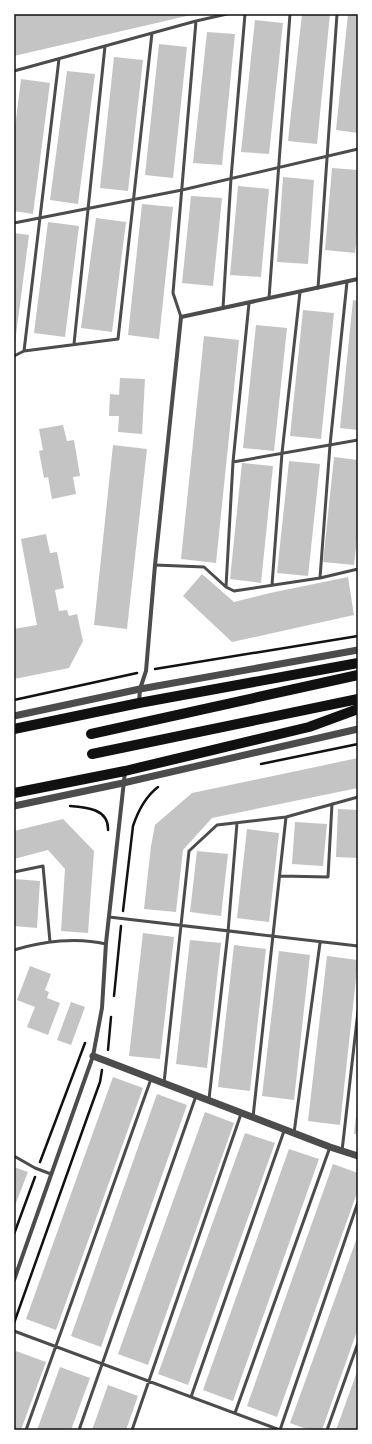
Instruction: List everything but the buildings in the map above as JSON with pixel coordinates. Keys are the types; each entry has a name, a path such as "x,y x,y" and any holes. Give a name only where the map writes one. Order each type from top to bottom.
{"main road":[{"path":"14,729 139,702 358,663"},
{"path":"91,734 358,675"},
{"path":"92,754 358,699"},
{"path":"14,793 125,771 309,727 358,709"}],"street":[{"path":"139,702 140,689 146,671 155,565 181,317 358,279"},
{"path":"14,716 140,689 358,650"},
{"path":"14,806 124,783 358,729"},
{"path":"14,1280 93,1056 102,1008 106,944 125,771"},
{"path":"93,1056 330,1147 358,1156"}],"lane":[{"path":"14,71 196,21 227,14"},
{"path":"223,308 231,178 245,14"},
{"path":"269,298 290,14"},
{"path":"318,288 337,14"},
{"path":"181,317 172,293 196,21"},
{"path":"14,356 24,351 118,339 152,33"},
{"path":"74,344 105,46"},
{"path":"24,351 59,59"},
{"path":"14,223 182,190 358,149"},
{"path":"320,578 330,445 347,282"},
{"path":"272,585 282,453 300,292"},
{"path":"226,587 233,462 250,303"},
{"path":"233,462 358,440"},
{"path":"155,565 204,567 226,587 234,591 320,578 358,569"},
{"path":"164,1083 189,851 217,825 286,817 358,797"},
{"path":"280,876 328,877 332,804"},
{"path":"253,1117 286,817"},
{"path":"209,1101 228,932 237,822"},
{"path":"14,872 44,866 50,942"},
{"path":"109,917 320,943 358,946"},
{"path":"14,950 50,942 75,941 106,944"},
{"path":"294,1133 320,943"},
{"path":"342,1151 358,1011"},
{"path":"26,1430 151,1078"},
{"path":"79,1430 196,1095"},
{"path":"132,1430 241,1113"},
{"path":"191,1397 285,1129"},
{"path":"235,1413 330,1147"},
{"path":"14,1156 51,1174"},
{"path":"14,1332 280,1430 358,1202"},
{"path":"327,1430 358,1343"}],"path":[{"path":"14,700 146,671 358,636"},
{"path":"259,764 358,744"},
{"path":"113,1002 133,826 137,813 144,801 151,792 161,785"},
{"path":"64,806 78,806 101,812 108,825 107,833"},
{"path":"14,1323 97,1089 104,1060 107,1054 111,1017"},
{"path":"14,1234 86,1039"}]}
